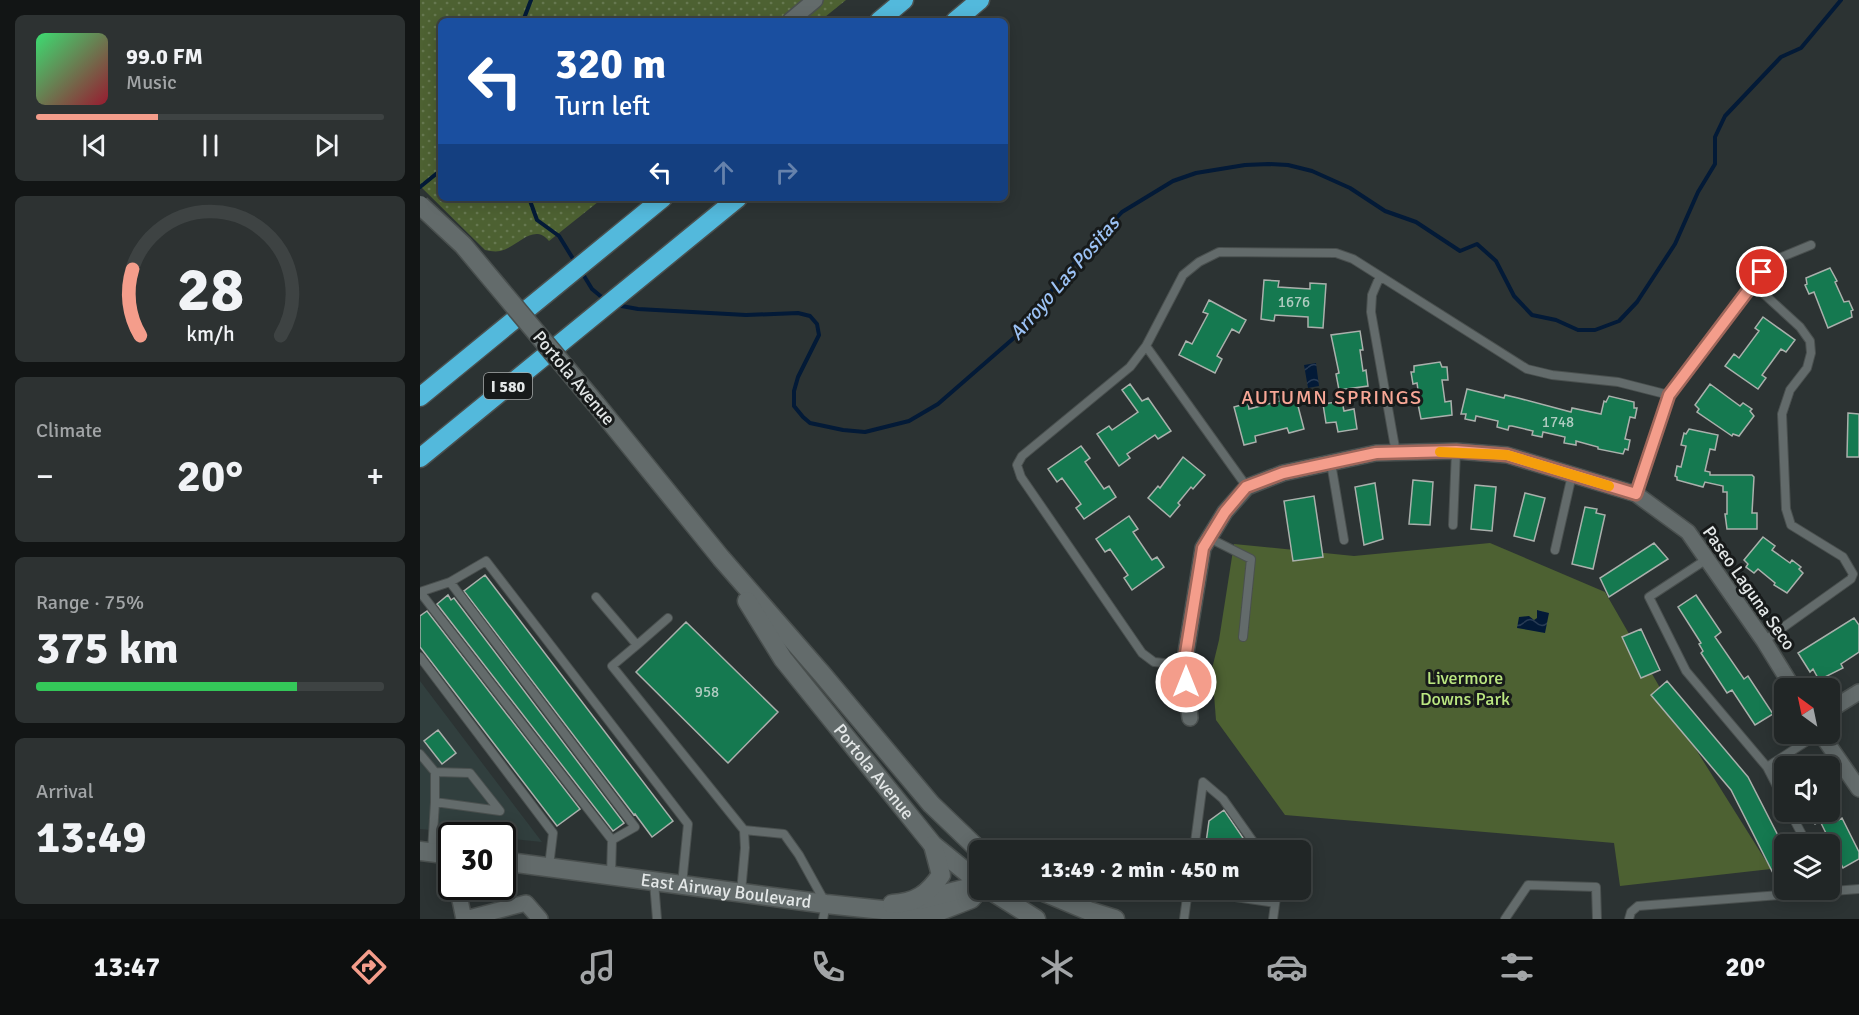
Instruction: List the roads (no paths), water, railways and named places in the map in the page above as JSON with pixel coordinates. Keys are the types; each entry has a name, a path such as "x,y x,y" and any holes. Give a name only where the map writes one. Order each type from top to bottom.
{"highway":[{"path":"883,18 904,0"},
{"path":"959,18 980,0"},
{"name":"I 580","path":"420,397 659,201"},
{"name":"I 580","path":"420,458 734,201"}],"main road":[{"name":"Portola Avenue","path":"420,206 463,245 721,558 931,804 969,840"},
{"name":"Portola Avenue","path":"721,558 783,659 933,845 969,876"},
{"path":"915,901 928,892 941,875 933,845"},
{"name":"East Airway Boulevard","path":"516,863 741,892 824,911 851,906"},
{"path":"851,906 903,904 969,888"},
{"path":"890,915 930,915 969,900"},
{"path":"1006,900 1036,919"},
{"path":"1063,900 1115,919"},
{"path":"851,906 911,919"}],"street":[{"path":"794,18 815,0"},
{"name":"Paseo Laguna Seco","path":"1190,718 1184,665 1203,548 1225,512 1246,487 1283,473 1376,453 1456,451 1507,455 1636,494 1688,532 1764,641 1787,678"},
{"path":"1840,704 1859,692"},
{"path":"1827,744 1859,789"},
{"path":"460,900 464,919 526,903 540,919"}],"lane":[{"path":"1636,494 1669,395 1772,261 1811,245"},
{"path":"1184,665 1154,662 1142,653 1021,477 1017,465 1022,456 1130,367 1146,346 1183,275 1199,262 1219,252 1336,253 1353,259 1527,369 1552,375 1618,382 1669,395"},
{"path":"1380,276 1372,296 1371,312 1396,453"},
{"path":"1753,284 1800,327 1810,341 1811,353 1807,368 1790,390 1782,414 1785,509 1791,525 1843,557 1852,574 1851,579 1764,641"},
{"path":"1146,346 1246,487"},
{"path":"1453,525 1456,451"},
{"path":"1331,463 1344,540"},
{"path":"1555,550 1572,475"},
{"path":"1209,538 1251,559 1243,637"},
{"path":"1707,559 1649,597 1686,671 1767,768 1774,781"},
{"path":"611,875 612,840 420,592 450,582 486,561 688,824 682,884"},
{"path":"450,582 635,827 612,840"},
{"path":"596,597 637,645"},
{"path":"668,618 612,666 744,830 745,848 741,892"},
{"path":"420,657 553,833 549,867"},
{"path":"1767,768 1804,744"},
{"path":"420,754 435,772 438,828"},
{"path":"435,772 470,773 500,811 435,802"},
{"path":"1195,840 1203,782 1223,799 1252,840"},
{"path":"744,830 784,834 799,855 824,911"},
{"path":"654,881 657,919"},
{"path":"1505,919 1528,885 1596,887 1597,919"},
{"path":"1840,890 1859,889"},
{"path":"1629,919 1631,912 1638,906 1774,895"},
{"path":"1184,919 1187,900"},
{"path":"1255,900 1275,903"},
{"path":"1273,919 1275,900"}],"water":[{"path":"1316,363 1319,386 1308,388 1304,365"},
{"path":"1537,610 1549,613 1545,633 1517,628 1519,617 1529,616 1534,620 1537,618"}],"waterway":[{"path":"524,18 531,0"},
{"name":"Arroyo Las Positas","path":"616,305 638,309 746,315 798,313 810,316 817,324 819,335 798,377 794,391 794,406 810,423 865,432 909,421 938,404 1023,330 1063,275 1122,212 1173,181 1196,173 1245,165 1269,164 1288,165 1312,171 1350,188 1385,211 1416,222 1460,251 1477,244 1496,261 1514,296 1532,315 1556,320 1578,330 1595,330 1619,321 1637,302 1675,244 1698,192 1715,164 1715,137 1725,116 1781,57 1801,48 1841,0"},
{"name":"Arroyo Las Positas","path":"420,187 438,172"},
{"name":"Arroyo Las Positas","path":"530,201 537,220 559,236 575,262"},
{"name":"Arroyo Las Positas","path":"581,271 592,289 604,299"}],"district":[{"name":"AUTUMN SPRINGS","path":"1332,397"}],"park label":[{"name":"Livermore Downs Park","path":"1465,688"}]}
